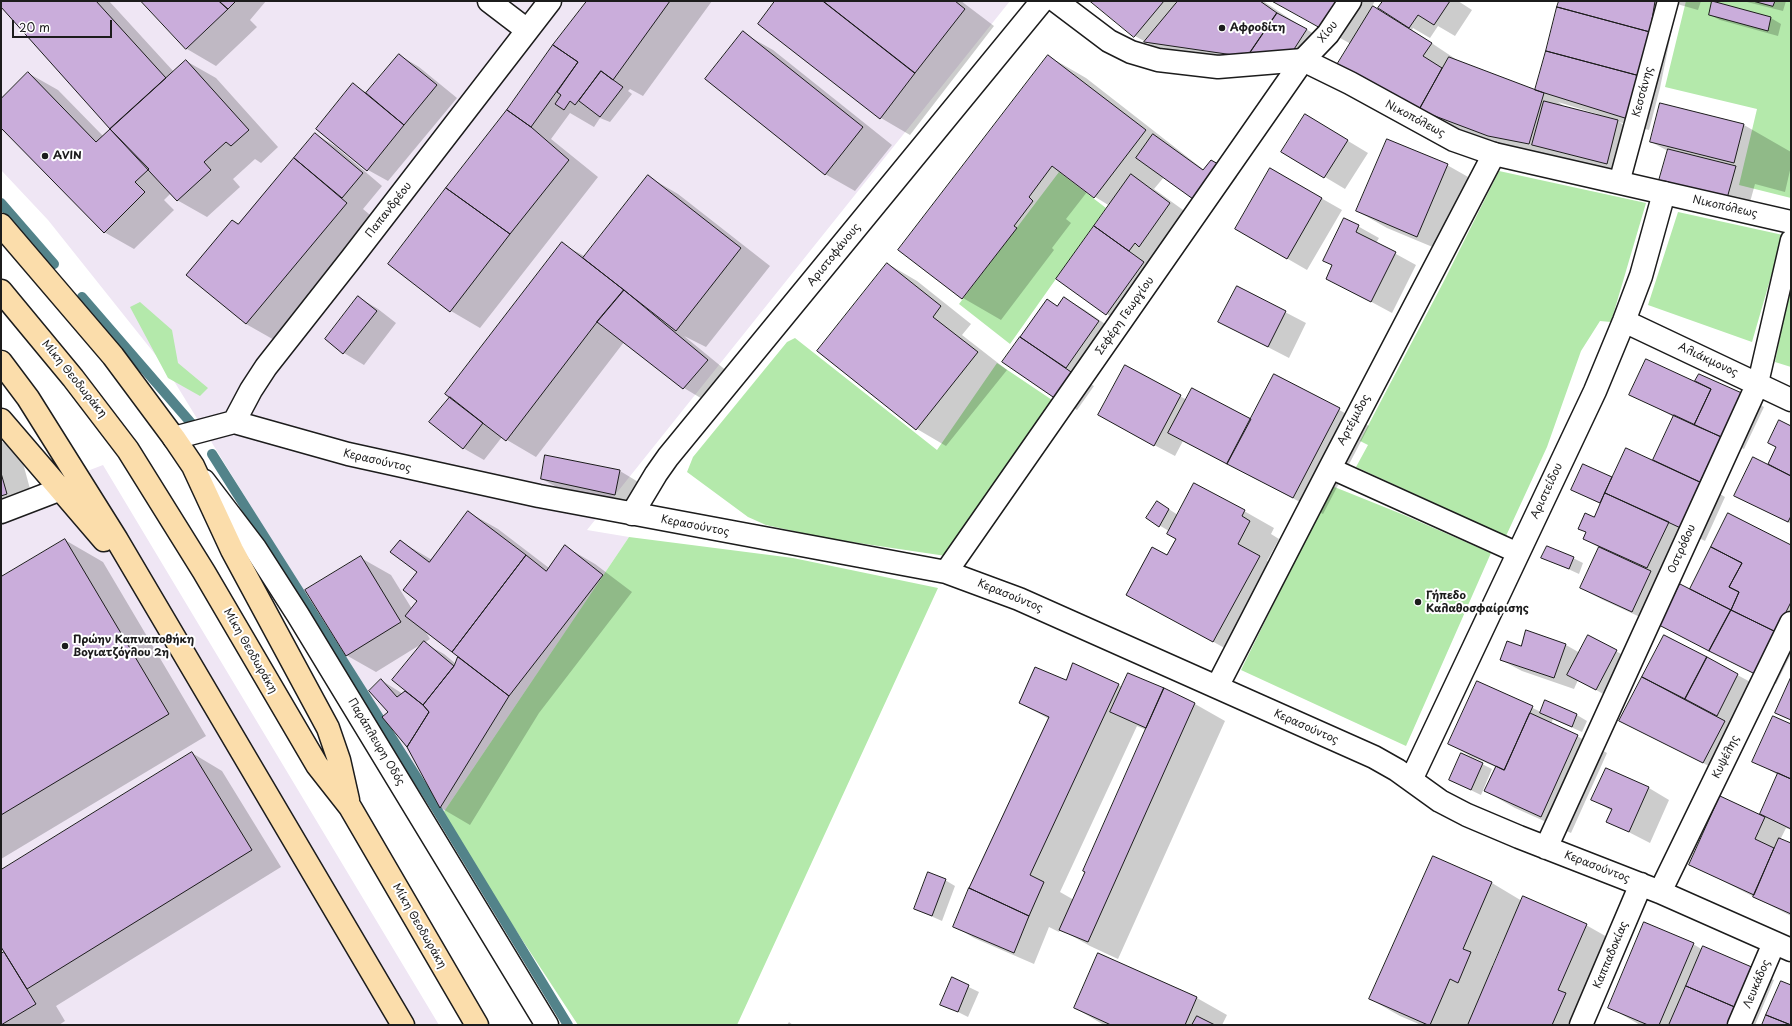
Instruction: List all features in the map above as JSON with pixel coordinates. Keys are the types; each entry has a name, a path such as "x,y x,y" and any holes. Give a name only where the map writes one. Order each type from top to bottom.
{"highway":[{"path":"1,225 113,356 193,466 232,550 328,728 339,760 350,807"},
{"name":"Μίκη Θεοδωράκη","path":"1,291 73,378 128,450 200,566 317,766 350,807 477,1025"},
{"path":"1,362 28,398 80,481 403,1025"},
{"path":"1,420 143,585"}],"street":[{"path":"489,1 527,30"},
{"name":"Παπανδρέου","path":"234,422 251,390 266,367 550,1"},
{"name":"Αριστοφάνoυς","path":"632,514 656,474 668,458 1042,1"},
{"path":"1056,1 1109,41 1131,52 1158,60 1218,67 1303,60"},
{"name":"Χίου","path":"1303,60 1328,34 1350,1"},
{"name":"Κεσσάνης","path":"1619,183 1668,1"},
{"name":"Νικοπόλεως","path":"1303,60 1350,83 1454,140 1494,154 1791,222"},
{"name":"Σεφέρη Γεωργίου","path":"946,572 1303,60"},
{"name":"Αρτέμιδος","path":"1217,687 1494,154"},
{"name":"Αριστείδου","path":"1410,780 1595,391 1624,321 1640,276 1664,193"},
{"name":"Οστρόβου","path":"1546,848 1758,383 1791,240"},
{"name":"Αλιάκμονος","path":"1624,321 1758,383 1791,400"},
{"path":"174,438 234,422"},
{"name":"Κερασούντος","path":"234,422 294,440 383,463 632,514 946,572 1019,599 1374,757 1397,770 1451,808 1546,848 1651,888 1783,946"},
{"name":"Παράπλευρη Οδός","path":"193,466 255,548 298,615 547,1025"},
{"path":"1330,468 1518,553"},
{"path":"1,512 61,489"},
{"name":"Κυψέλης","path":"1651,888 1791,622"},
{"name":"Καππαδοκίας","path":"1581,1025 1651,888"},
{"name":"Λευκάδος","path":"1739,1025 1783,946"}],"shaded area":[{"path":"1,1 1010,1 587,530 629,537 441,816 166,368 48,220 1,170"},
{"path":"103,465 439,1025 1,1025 1,504"}],"green space":[{"path":"1686,1 1791,1 1791,198 1739,185 1757,109 1665,87"},
{"path":"1499,171 1646,203 1611,322 1600,321 1581,351 1547,447 1506,536 1356,467 1368,445 1360,441 1444,281"},
{"path":"1059,172 1106,208 1010,344 959,304"},
{"path":"1678,212 1783,235 1752,342 1648,305"},
{"path":"1791,281 1791,367 1775,362"},
{"path":"140,302 172,330 178,363 208,388 200,396 168,378 130,307"},
{"path":"795,338 937,450 997,363 1055,402 946,556 825,538 766,525 748,517 687,472 693,457 787,342"},
{"path":"1332,486 1404,515 1491,553 1406,746 1241,670"},
{"path":"629,537 793,558 938,588 737,1025 578,1025 441,816"}],"building":[{"path":"1,1 96,1 166,78 110,129 1,7"},
{"path":"141,1 219,1 228,9 186,49"},
{"path":"219,1 236,1 228,9"},
{"path":"587,1 670,1 613,80 601,71 575,105 570,101 564,110 555,104 561,95 557,92 578,62 553,45"},
{"path":"775,1 823,1 915,73 880,119 758,24"},
{"path":"823,1 955,1 965,9 915,73"},
{"path":"1090,1 1164,1 1134,37"},
{"path":"1178,1 1260,1 1277,13 1247,57 1144,42"},
{"path":"1272,1 1336,1 1321,28"},
{"path":"1383,1 1450,1 1434,25 1418,15 1409,28 1378,8"},
{"path":"1559,1 1655,1 1650,32 1557,7"},
{"path":"1712,1 1771,17 1768,31 1709,15"},
{"path":"1753,1 1775,1 1773,6"},
{"path":"1373,6 1432,43 1423,56 1442,68 1419,110 1335,68"},
{"path":"1557,7 1650,32 1640,76 1546,51"},
{"path":"1277,13 1307,29 1289,57 1247,57"},
{"path":"743,31 863,127 825,175 705,79"},
{"path":"553,45 578,62 531,127 507,110"},
{"path":"1546,51 1640,76 1628,119 1535,90"},
{"path":"399,54 437,85 404,125 366,93"},
{"path":"1048,55 1146,130 1094,198 1052,166 1029,197 1033,201 1014,226 1017,228 962,299 898,250"},
{"path":"1449,57 1544,93 1529,144 1488,136 1419,110"},
{"path":"186,60 249,130 231,146 226,142 204,162 211,170 177,201 110,129"},
{"path":"601,71 623,87 600,117 579,101"},
{"path":"28,72 96,142 110,129 149,169 135,182 145,192 104,233 1,128 1,99"},
{"path":"353,83 404,125 367,171 316,129"},
{"path":"1544,101 1618,120 1607,164 1532,145"},
{"path":"1660,103 1744,124 1734,163 1650,142"},
{"path":"507,110 531,127 569,160 510,234 446,188"},
{"path":"1305,114 1348,140 1324,178 1281,152"},
{"path":"315,133 363,173 342,198 294,158"},
{"path":"1153,134 1203,170 1211,160 1218,164 1193,199 1136,158"},
{"path":"1387,139 1448,164 1417,237 1356,211"},
{"path":"1668,149 1736,166 1726,202 1658,184"},
{"path":"294,158 347,203 246,324 186,275 232,220 238,224"},
{"path":"1270,168 1322,198 1287,259 1235,229"},
{"path":"1131,174 1170,203 1139,247 1135,243 1129,251 1094,226"},
{"path":"648,175 741,248 676,331 583,258"},
{"path":"446,188 510,234 450,312 388,264"},
{"path":"1344,218 1359,225 1356,232 1396,252 1371,302 1326,279 1332,265 1323,261"},
{"path":"1094,226 1144,262 1106,315 1056,279"},
{"path":"562,242 624,290 597,322 506,441 445,394"},
{"path":"887,263 941,306 933,317 978,352 916,430 817,351"},
{"path":"1237,286 1286,311 1268,347 1218,322"},
{"path":"624,290 708,360 683,389 597,322"},
{"path":"358,296 377,311 343,354 325,339"},
{"path":"1064,297 1099,321 1066,368 1020,337 1047,299 1057,306"},
{"path":"1020,337 1074,374 1056,399 1002,362"},
{"path":"1646,359 1711,389 1694,425 1629,395"},
{"path":"1125,365 1181,395 1154,446 1098,415"},
{"path":"1274,374 1340,408 1293,498 1227,464"},
{"path":"1699,374 1744,394 1724,438 1694,425 1711,389 1695,381"},
{"path":"1192,388 1251,419 1227,464 1168,433"},
{"path":"450,397 483,423 463,449 429,422"},
{"path":"1674,415 1721,437 1700,482 1653,460"},
{"path":"1779,420 1791,426 1791,476 1768,464 1776,447 1768,443"},
{"path":"1626,448 1706,485 1685,530 1605,493"},
{"path":"545,455 620,470 615,495 541,479"},
{"path":"1753,457 1791,476 1791,516 1788,522 1734,496"},
{"path":"1583,464 1612,477 1600,503 1571,490"},
{"path":"1,473 7,494 1,496"},
{"path":"1194,483 1245,510 1242,516 1250,521 1238,544 1260,556 1213,642 1126,595 1152,547 1167,555 1176,539 1167,534"},
{"path":"1605,493 1669,522 1647,568 1583,539 1586,532 1578,529 1585,513 1594,517"},
{"path":"1157,501 1169,509 1159,527 1146,518"},
{"path":"468,511 526,555 452,652 405,616 417,601 403,590 417,572 390,552 400,540 429,562"},
{"path":"1728,513 1791,545 1791,602 1776,632 1731,610 1739,592 1729,587 1742,563 1711,547"},
{"name":"Πρώην Καπναποθήκη Βογιατζόγλου 2η","path":"65,539 169,714 1,815 1,577"},
{"path":"565,545 603,575 509,696 452,652 526,555 546,571"},
{"path":"1547,546 1574,557 1569,569 1541,558"},
{"path":"1599,547 1651,571 1632,612 1580,588"},
{"path":"1711,547 1742,563 1729,587 1739,592 1731,610 1690,589"},
{"path":"361,556 401,622 346,656 305,590"},
{"path":"1680,584 1731,610 1709,651 1659,625"},
{"path":"1731,610 1776,632 1755,674 1709,651"},
{"path":"1526,630 1566,644 1554,678 1500,660 1507,641 1521,646"},
{"path":"1588,635 1617,650 1596,690 1567,675"},
{"path":"1664,635 1707,657 1685,699 1642,677"},
{"path":"424,641 454,666 423,705 392,680"},
{"path":"458,657 509,696 440,808 407,747 429,712 423,705 454,666"},
{"path":"1707,657 1738,674 1717,716 1685,699"},
{"path":"1073,663 1119,684 1030,875 1044,882 1029,916 969,888 1049,717 1019,703 1035,667 1066,680"},
{"path":"1128,673 1164,688 1146,728 1110,712"},
{"path":"1642,677 1725,721 1703,763 1619,721"},
{"path":"1791,677 1791,720 1775,713"},
{"path":"381,679 397,697 405,691 423,705 429,712 407,747 382,717 388,712 369,691"},
{"path":"1477,681 1533,706 1504,770 1448,744"},
{"path":"1164,688 1195,703 1088,942 1059,930 1085,872 1083,871"},
{"path":"1545,700 1577,714 1572,727 1540,713"},
{"path":"1530,713 1578,735 1541,817 1484,791 1496,766 1504,770"},
{"path":"1773,716 1791,724 1791,779 1752,762"},
{"path":"192,752 252,850 27,989 1,947 1,870"},
{"path":"1461,753 1483,763 1471,790 1449,780"},
{"path":"1606,768 1649,787 1629,832 1606,822 1612,809 1591,800"},
{"path":"1778,773 1791,779 1791,829 1760,814"},
{"path":"1720,796 1765,817 1755,839 1774,848 1754,895 1689,865"},
{"path":"1779,838 1791,843 1791,914 1753,897"},
{"path":"1433,856 1492,882 1463,949 1471,952 1458,983 1450,979 1430,1025 1428,1025 1369,999"},
{"path":"928,872 946,879 932,916 914,909"},
{"path":"969,888 1029,916 1014,953 953,927"},
{"path":"1523,896 1587,924 1558,990 1566,993 1552,1025 1468,1025"},
{"path":"1644,922 1694,943 1659,1025 1648,1025 1608,1008"},
{"path":"1703,946 1754,968 1737,1008 1686,986"},
{"path":"4,952 36,1004 1,1025 1,954"},
{"path":"1098,953 1197,997 1185,1025 1111,1025 1074,1008"},
{"path":"952,977 969,985 958,1012 940,1005"},
{"path":"1781,981 1791,985 1791,1025 1766,1015"},
{"path":"1686,986 1737,1008 1730,1025 1669,1025"},
{"path":"1766,1015 1791,1025 1762,1025"},
{"path":"1197,1016 1215,1025 1192,1025"}],"waterway":[{"path":"1,203 54,264"},
{"path":"82,297 198,431"},
{"path":"212,454 436,808 568,1025"}],"place":[{"name":"Αφροδίτη","path":"1222,28"},
{"name":"AVIN","path":"45,156"},
{"name":"Γήπεδο Καλαθοσφαίρισης","path":"1418,602"},
{"name":"Πρώην Καπναποθήκη Βογιατζόγλου 2η","path":"65,646"}]}
